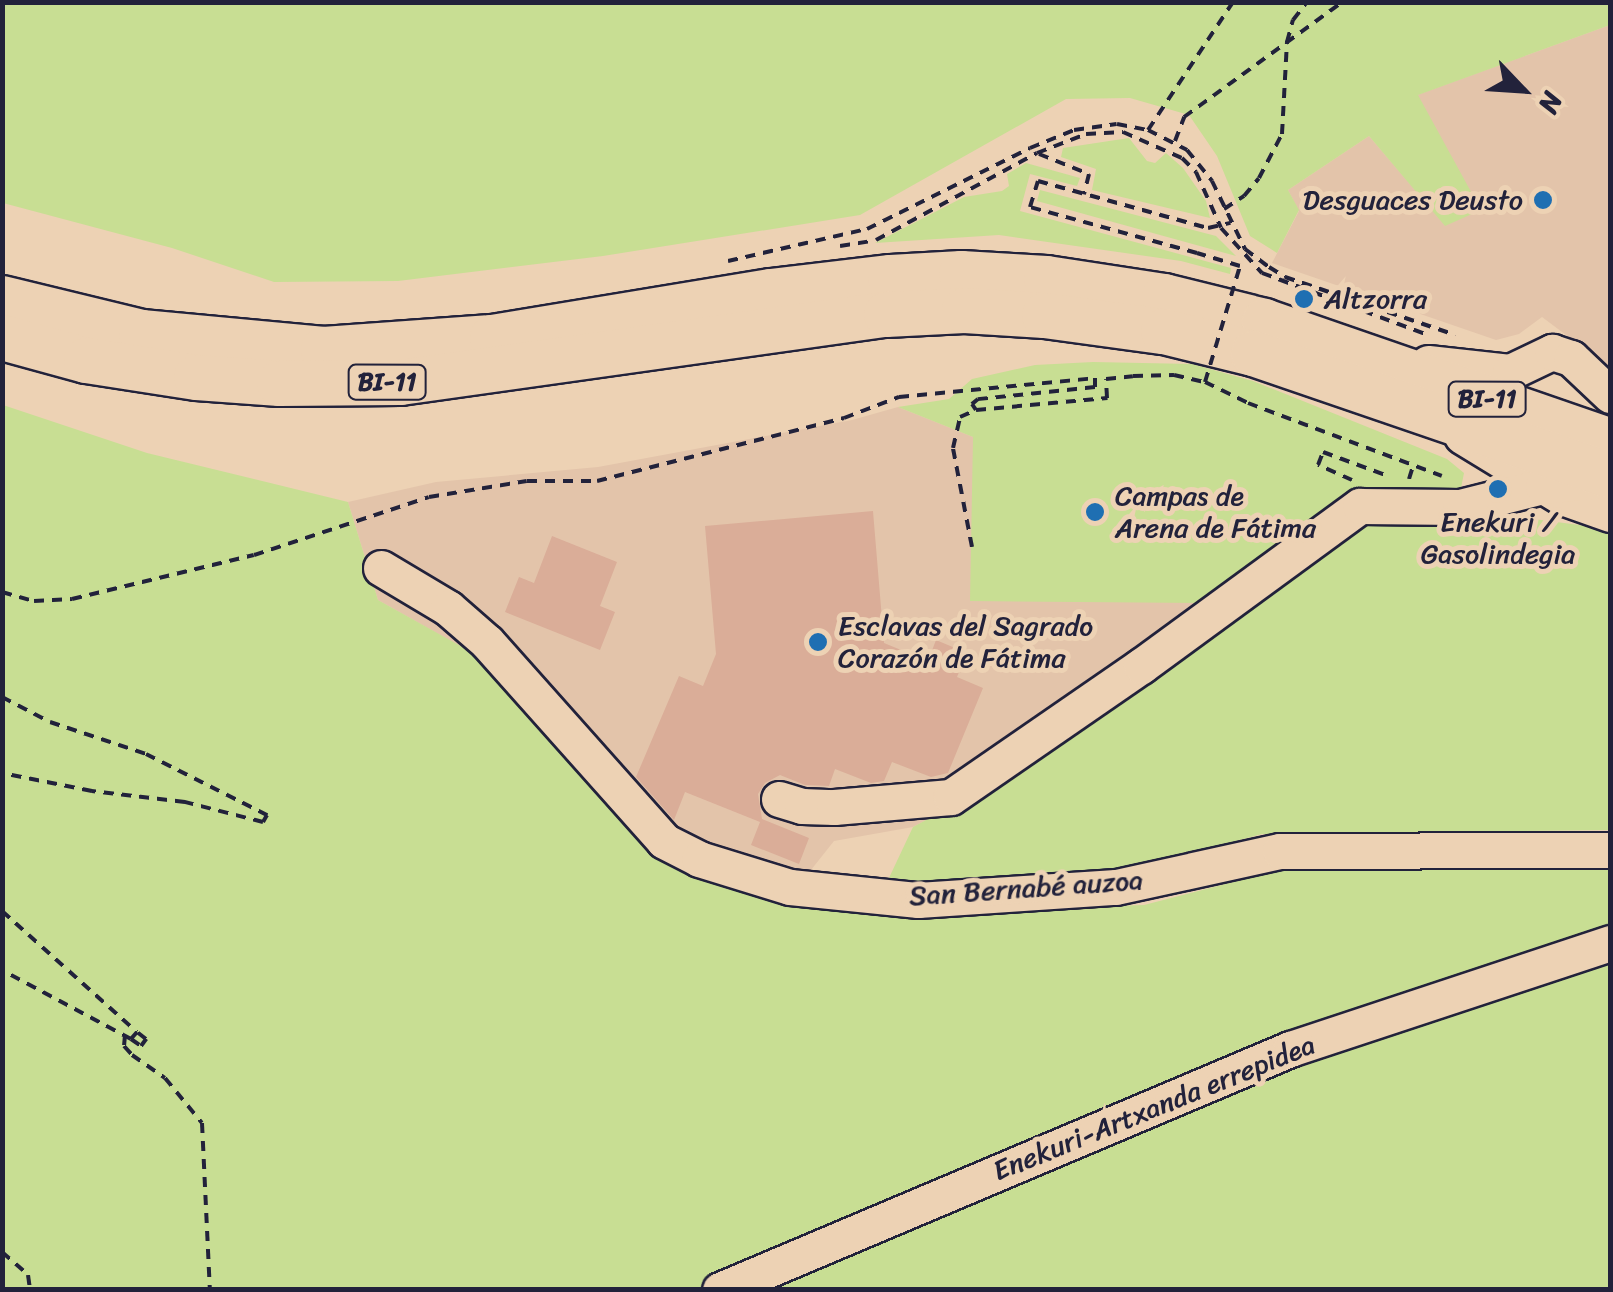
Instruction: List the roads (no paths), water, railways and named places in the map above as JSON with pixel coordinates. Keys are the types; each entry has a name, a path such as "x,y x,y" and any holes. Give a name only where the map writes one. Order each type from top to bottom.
{"main road":[{"name":"BI-11","path":"2,298 141,332 323,349 492,337 800,286 961,273 1063,280 1164,296 1264,321 1610,441"},
{"name":"BI-11","path":"2,337 86,360 196,377 280,383 400,382 886,314 964,310 1044,315 1164,330 1252,353 1456,430 1610,477"}],"street":[{"path":"1365,355 1510,372 1552,352 1571,358 1610,395"},
{"path":"1456,430 1543,486 1610,514"},
{"path":"1456,430 1474,482 1460,507"},
{"path":"780,800 802,806 834,807 951,797 1141,666 1346,512 1360,506 1411,494 1460,507 1543,486 1610,477"},
{"name":"San Bernabé auzoa","path":"381,568 448,608 488,642 664,841 699,859 790,887 918,900 1116,887 1280,851 1610,850"},
{"name":"Enekuri-Artxanda errepidea","path":"720,1290 1290,1049 1604,944"}],"place":[{"name":"Desguaces Deusto","path":"1543,200"},
{"name":"Altzorra","path":"1304,299"},
{"name":"Enekuri / Gasolindegia","path":"1498,489"},
{"name":"Campas de Arena de Fátima","path":"1095,512"},
{"name":"Esclavas del Sagrado Corazón de Fátima","path":"818,642"}]}
